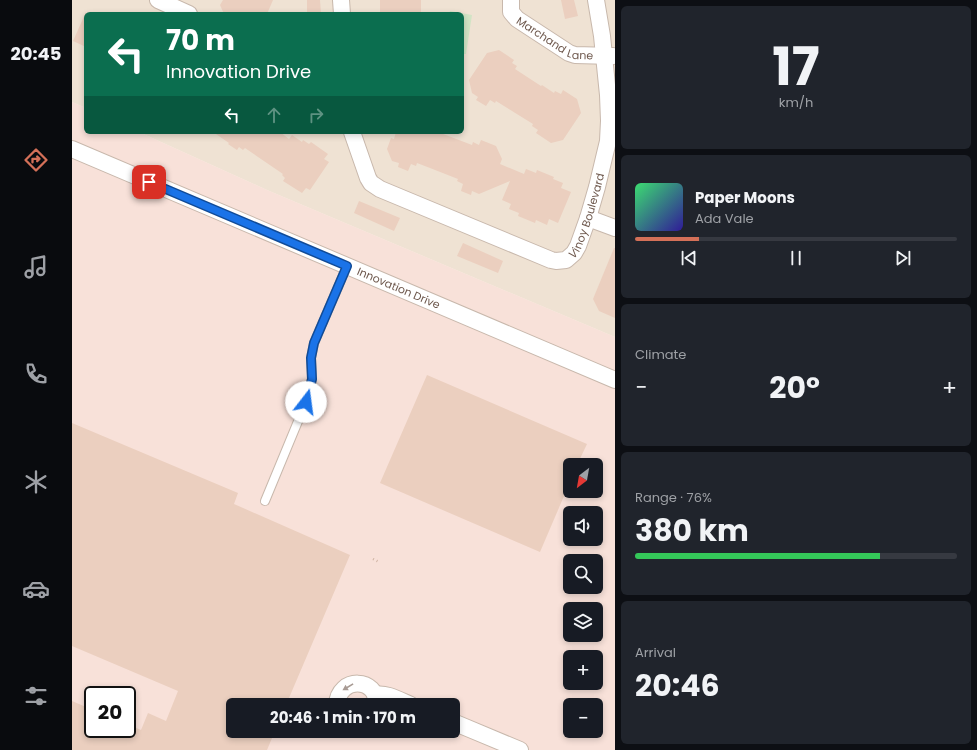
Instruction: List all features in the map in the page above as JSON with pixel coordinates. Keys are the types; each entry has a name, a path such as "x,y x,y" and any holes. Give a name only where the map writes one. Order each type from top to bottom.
{"street":[{"path":"158,0 185,12"},
{"path":"341,0 342,12"},
{"name":"Marchand Lane","path":"511,0 511,12 513,15 524,24 569,53 575,55 610,56"},
{"name":"Vinoy Boulevard","path":"353,134 368,178 371,183 380,189 552,260 566,260 574,253 581,239 611,142 608,95 610,56 596,0"},
{"name":"Innovation Drive","path":"72,149 615,380"},
{"path":"588,218 615,228"},
{"path":"338,698 344,688 356,683 368,687 373,691 375,698"},
{"path":"378,698 382,694 394,698"},
{"path":"460,725 520,750"}],"lane":[{"path":"265,501 306,402 312,379 311,358 314,343 347,266"}],"path":[{"path":"373,559 380,562"}],"shaded area":[{"path":"72,0 615,0 615,337 267,190 143,134 464,134 464,12 84,12 84,107 72,102"},
{"path":"72,102 84,107 84,134 143,134 267,190 615,337 615,750 72,750"}],"green space":[{"path":"464,14 472,15 466,54 464,54"}],"building":[{"path":"223,0 273,0 268,12 223,12 220,5"},
{"path":"307,0 320,0 321,12 307,12"},
{"path":"380,0 421,0 421,12 380,12"},
{"path":"561,0 574,0 578,16 565,19"},
{"path":"84,16 84,46 73,41"},
{"path":"499,50 514,60 512,63 517,66 515,69 541,86 542,85 554,93 555,91 561,94 563,90 577,99 581,113 563,140 551,143 536,133 538,130 532,126 533,124 496,101 495,103 490,100 486,106 476,100 478,97 472,93 469,80 487,53"},
{"path":"216,134 283,134 289,139 292,135 302,142 303,140 309,144 311,142 328,154 324,159 329,162 310,190 306,188 302,193 283,181 285,178 282,175 283,174 245,148 243,150 239,147 237,150 228,144 229,143"},
{"path":"395,134 443,134 472,145 473,142 479,145 481,140 496,146 502,159 500,164 524,174 526,169 536,173 537,170 554,177 553,179 563,183 561,188 571,192 558,223 549,219 547,225 536,220 535,223 518,216 519,213 509,209 511,204 502,200 510,181 479,194 472,191 471,195 461,191 463,184 457,181 458,179 417,163 416,166 411,164 408,171 398,167 399,163 392,161 387,149 391,138 394,139"},
{"path":"359,201 400,218 394,231 354,213"},
{"path":"463,243 503,261 498,273 457,256"},
{"path":"614,248 615,318 599,311 593,299"},
{"path":"427,375 587,444 580,458 563,458 563,498 540,552 380,483"},
{"path":"72,423 238,493 234,504 350,555 289,698 226,698 226,738 272,738 267,750 72,750 72,701 84,706 84,738 136,738 136,728 141,730 148,713 166,721 178,691 72,646"}],"route":[{"path":"149,182 347,266 314,343 311,358 312,379 306,402"}]}
